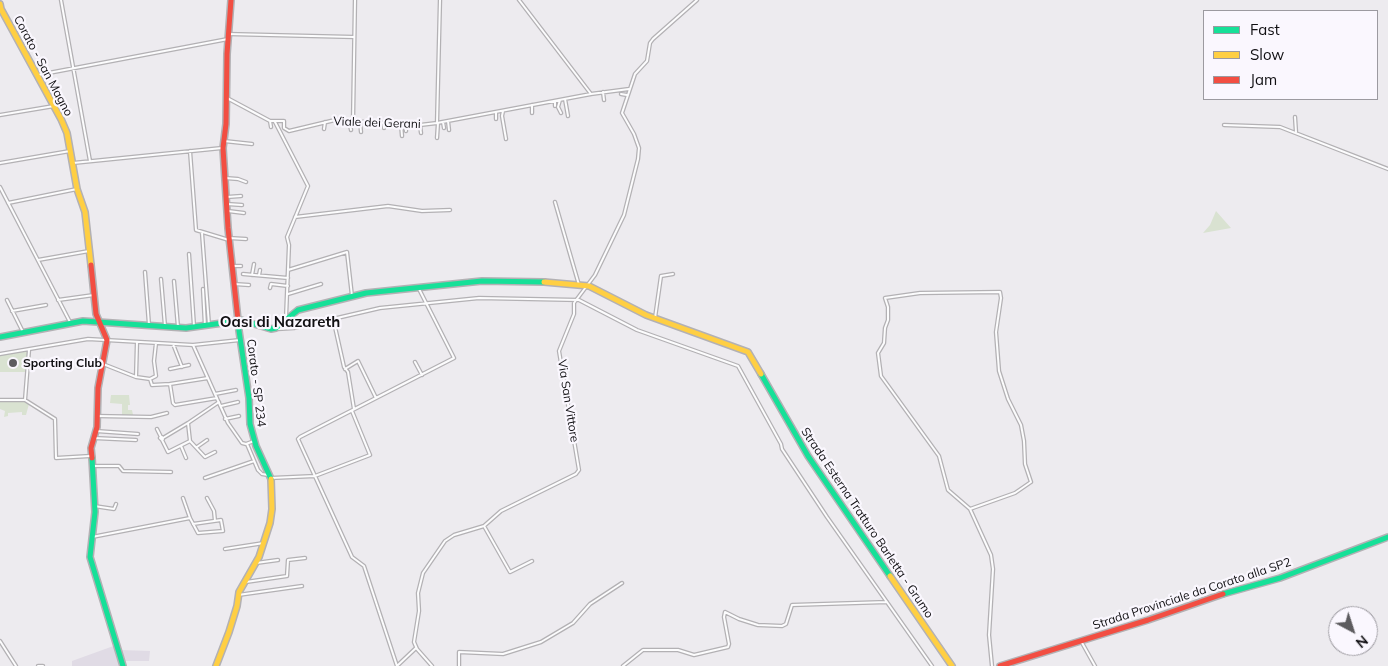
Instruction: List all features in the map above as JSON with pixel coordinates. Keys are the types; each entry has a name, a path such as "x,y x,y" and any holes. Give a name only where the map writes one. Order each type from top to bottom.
{"main road":[{"name":"Corato - SP 234","path":"216,666 229,632 238,595 256,563 264,543 272,509 270,477 259,453 250,443 251,430 246,374 240,340 229,239 223,148 226,124 228,37 231,0"},
{"name":"Corato - San Magno","path":"0,5 67,132 77,189 85,212 96,314 107,340"},
{"name":"Strada Esterna Tratturo Barletta - Grumo","path":"276,328 298,310 352,296 482,281 579,285 589,286 655,318 748,352 818,471 952,666"},
{"path":"0,337 83,321 178,327 239,322 271,329 276,328"},
{"path":"107,340 98,388 96,431 90,448 94,506 90,557 124,666"},
{"name":"Strada Provinciale da Corato alla SP2","path":"1000,666 1148,620 1223,594 1280,578 1388,537"}],"street":[{"path":"61,0 90,161"},
{"path":"351,130 353,121 355,0"},
{"path":"437,138 440,0"},
{"path":"519,0 591,94"},
{"name":"Via San Vittore","path":"417,647 414,642 419,611 418,593 423,574 445,541 450,537 484,526 501,511 576,474 579,470 559,351 574,314 576,300 589,286 619,229 624,215 639,148 637,140 622,114 629,89 635,74 648,61 650,43 653,39 697,0"},
{"path":"37,75 228,37 354,37"},
{"name":"Viale dei Gerani","path":"226,98 270,121 284,121 284,128 289,130 342,119 360,122 420,125 437,123 584,95 629,89"},
{"path":"603,92 604,100"},
{"path":"621,94 627,95"},
{"path":"565,99 568,116"},
{"path":"560,100 558,107 561,113"},
{"path":"555,101 555,106"},
{"path":"532,105 532,112"},
{"path":"0,115 54,106"},
{"path":"503,111 502,116 506,139"},
{"path":"496,112 496,119"},
{"path":"1294,117 1296,133"},
{"path":"270,121 272,127"},
{"path":"448,121 450,130"},
{"path":"275,122 308,184 287,237 289,245 286,318"},
{"path":"324,129 325,122"},
{"path":"360,122 361,132"},
{"path":"364,122 366,126"},
{"path":"444,122 444,128"},
{"path":"384,123 384,128"},
{"path":"401,124 402,136"},
{"path":"405,124 406,132"},
{"path":"420,125 421,133"},
{"path":"1224,125 1280,127 1388,169"},
{"path":"224,141 252,144"},
{"path":"73,163 223,148"},
{"path":"0,163 70,151"},
{"path":"190,151 196,230 229,239 246,240"},
{"path":"225,178 246,182"},
{"path":"8,203 77,189"},
{"path":"1,190 70,324"},
{"path":"227,196 241,196"},
{"path":"555,202 579,285"},
{"path":"227,204 242,205"},
{"path":"295,217 388,206 422,211 450,210"},
{"path":"228,211 244,213"},
{"path":"202,232 207,326"},
{"path":"38,260 89,251"},
{"path":"288,270 347,252 352,296"},
{"path":"189,254 194,327"},
{"path":"252,275 254,264"},
{"path":"232,266 241,266"},
{"path":"259,275 260,270"},
{"path":"145,272 149,325"},
{"path":"265,276 266,272"},
{"path":"272,276 273,272"},
{"path":"243,274 288,278"},
{"path":"655,318 661,276 673,274"},
{"path":"161,279 165,326"},
{"path":"174,281 178,327"},
{"path":"234,284 249,285"},
{"path":"270,288 271,284 288,286"},
{"path":"288,294 321,284"},
{"path":"418,287 455,357 453,360 300,437 299,440 352,557 364,566 397,666 417,647 432,666"},
{"path":"203,289 207,326"},
{"path":"970,509 1015,493 1031,482 1025,464 1024,441 1020,425 1008,399 999,371 996,332 1001,298 1000,292 920,293 885,298 888,307 888,320 885,328 884,343 878,353 881,376 939,456 948,490 970,509 990,555 993,569 989,635 992,666"},
{"path":"58,300 94,295"},
{"path":"276,328 294,328 380,308 479,298 576,300 583,301 637,330 738,366 782,448 827,517 932,666"},
{"path":"7,300 23,332"},
{"path":"12,311 46,305"},
{"path":"193,345 225,418 240,441 244,444 250,443 254,460 260,472 270,477 315,476 336,470 371,455 353,410 348,372 345,369 333,318"},
{"path":"0,354 77,340 193,345 240,340"},
{"path":"136,377 137,342"},
{"path":"102,364 136,377 150,379 156,376 154,361 156,343"},
{"path":"173,344 182,367"},
{"path":"25,400 29,349"},
{"path":"345,369 358,361 376,398"},
{"path":"415,362 422,376"},
{"path":"170,369 189,365"},
{"path":"150,379 152,385 208,378"},
{"path":"170,384 173,403 175,404 217,398"},
{"path":"215,394 236,390"},
{"path":"0,400 25,400 54,419 56,458 90,456"},
{"path":"162,438 188,424 219,402"},
{"path":"220,406 238,402"},
{"path":"97,416 151,417 167,413"},
{"path":"225,418 239,416"},
{"path":"188,424 190,441 205,457 215,452"},
{"path":"157,429 168,452 190,441"},
{"path":"96,431 138,434"},
{"path":"94,438 136,440"},
{"path":"196,446 207,440"},
{"path":"181,446 186,458"},
{"path":"205,478 254,460"},
{"path":"91,466 119,466 123,471 171,472"},
{"path":"183,498 198,534 223,531 221,520 194,524"},
{"path":"207,498 214,511 215,521"},
{"path":"94,506 114,510 116,504"},
{"path":"92,537 190,518"},
{"path":"484,526 510,572 532,561"},
{"path":"225,548 264,543"},
{"path":"244,582 287,576 288,560 305,558"},
{"path":"256,563 278,560"},
{"path":"459,666 459,652 503,654 541,642 573,623 590,604 622,583"},
{"path":"238,595 302,586"},
{"path":"623,666 643,650 673,649 694,654 728,647 724,618 725,612 758,625 782,626 786,624 792,605 887,602"},
{"path":"0,641 16,666"},
{"path":"1072,643 1082,641 1095,666"},
{"path":"38,666 43,666"}],"shaded area":[{"path":"119,644 120,650 150,651 149,661 123,661 125,666 72,666 72,661"}],"green space":[{"path":"1216,211 1231,228 1203,233 1210,225"},
{"name":"Sporting Club","path":"28,350 26,372 0,372 0,355"},
{"path":"111,395 129,395 130,405 128,405 128,410 132,410 133,415 122,415 122,404 110,403"},
{"path":"0,401 23,401 29,404 26,415 22,415 22,412 8,413 8,416 4,417 5,411 0,409"}],"traffic: fast":[{"path":"241,320 271,329 276,328 298,310 366,293 482,281 544,282"},
{"path":"0,337 83,321 186,328 237,321"},
{"path":"238,324 249,398 250,424 256,446 271,479"},
{"path":"761,374 808,456 890,576"},
{"path":"92,458 95,512 90,557 123,666"},
{"path":"1223,594 1280,578 1388,537"}],"traffic: slow":[{"path":"0,4 67,133 77,189 85,212 91,265"},
{"path":"544,282 589,286 646,315 748,352 761,374"},
{"path":"216,666 229,632 239,592 259,557 270,523 272,509 271,479"},
{"path":"890,576 952,666"}],"traffic: jam":[{"path":"231,0 227,54 226,124 223,148 228,228 238,320"},
{"path":"91,265 96,314 107,340 98,388 97,427 91,448 92,458"},
{"path":"1000,666 1148,620 1223,594"}],"place":[{"name":"Sporting Club","path":"13,363"}],"district":[{"name":"Oasi di Nazareth","path":"280,322"}]}
